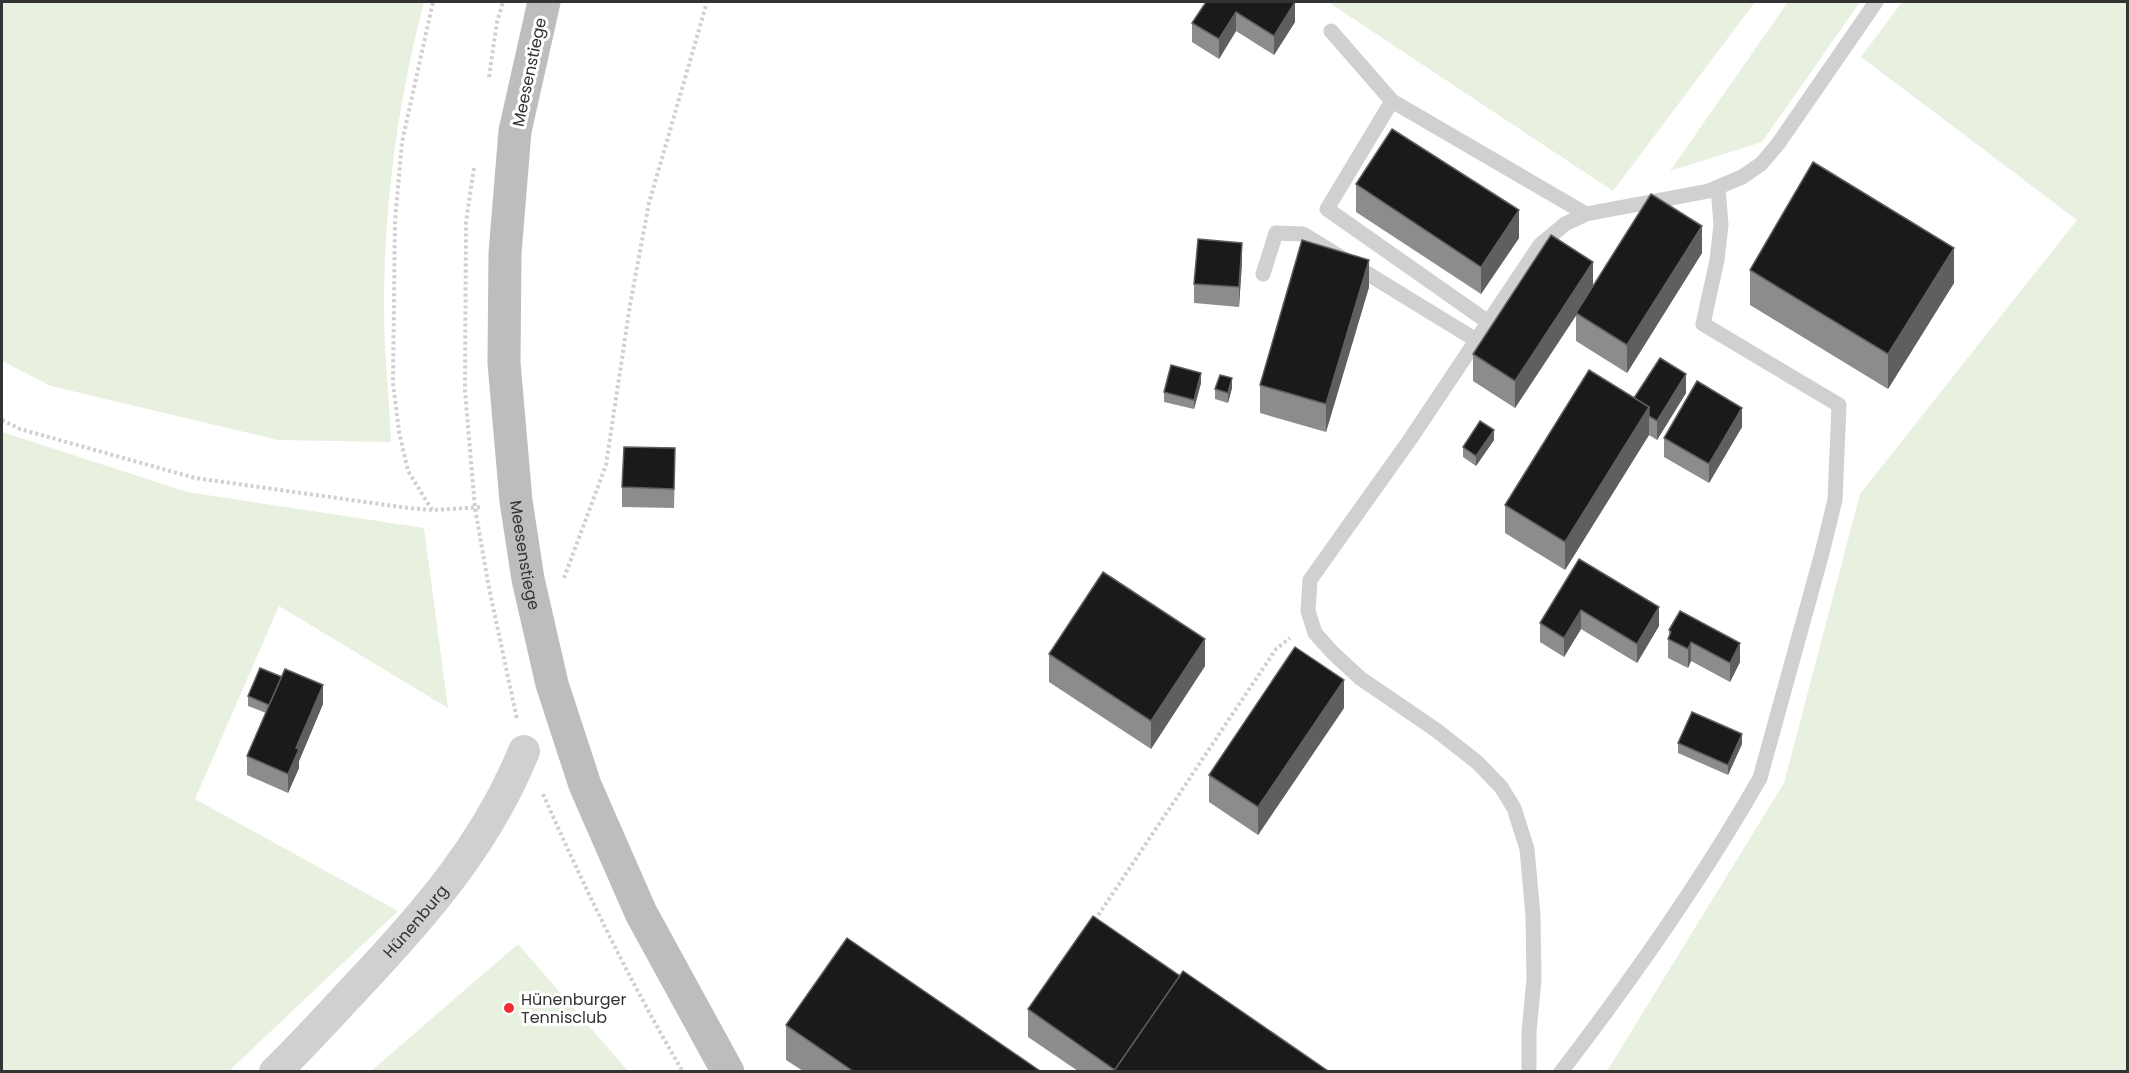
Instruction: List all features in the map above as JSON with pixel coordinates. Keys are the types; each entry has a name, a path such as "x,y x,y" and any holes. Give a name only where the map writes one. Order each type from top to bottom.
{"street":[{"name":"Meesenstiege","path":"544,2 515,131 505,253 504,363 516,501 528,579 552,684 585,786 641,913 728,1071"},
{"name":"Hünenburg","path":"275,1071 433,903 467,856 513,777 524,751"}],"lane":[{"path":"1529,1071 1529,1031 1534,980 1533,916 1527,849 1514,807 1501,787 1478,763 1436,730 1360,678 1315,633 1308,611 1311,580 1411,438 1540,245 1565,224 1586,214 1718,187 1742,177 1761,164 1778,144 1876,2"},
{"path":"1331,31 1392,101 1586,214"},
{"path":"1392,101 1327,209 1488,322"},
{"path":"1561,1071 1651,948 1720,845 1760,778 1835,500 1839,405 1703,324 1717,260 1721,225 1718,187"},
{"path":"1263,274 1276,233 1303,234 1476,340"}],"path":[{"path":"432,510 408,471 399,432 393,383 395,220 402,142 433,2"},
{"path":"561,588 606,465 630,305 649,203 707,2"},
{"path":"2,420 20,429 195,478 408,508 432,510 475,508"},
{"path":"1090,928 1276,649 1311,619"}],"green space":[{"path":"2,2 424,2 400,114 387,229 384,322 391,442 278,440 51,386 2,361"},
{"path":"1328,2 1755,2 1613,191"},
{"path":"1788,2 1860,2 1762,142 1670,171"},
{"path":"1902,2 2127,2 2127,1071 1607,1071 1784,783 1860,494 2077,220 1861,57"},
{"path":"2,432 187,492 424,528 448,708 279,606 195,799 398,911 229,1071 2,1071"},
{"name":"Hünenburger Tennisclub","path":"518,944 628,1071 371,1071"}],"building":[{"path":"1206,2 1295,2 1274,36 1236,12 1219,39 1192,23"},
{"path":"1392,129 1519,210 1481,267 1356,184"},
{"path":"1813,162 1954,248 1888,354 1750,270"},
{"path":"1651,194 1702,226 1627,345 1576,313"},
{"path":"1551,235 1593,262 1515,381 1473,354"},
{"path":"1198,239 1242,243 1239,287 1194,284"},
{"path":"1302,240 1369,260 1326,404 1260,385"},
{"path":"1660,358 1686,374 1657,421 1649,416 1649,407 1634,398"},
{"path":"1171,365 1201,373 1194,400 1164,392"},
{"path":"1589,370 1649,407 1565,542 1505,505"},
{"path":"1220,375 1232,378 1228,393 1215,389"},
{"path":"1697,381 1742,408 1709,464 1664,438"},
{"path":"1480,421 1494,430 1476,456 1463,447"},
{"path":"624,447 675,448 674,489 622,487"},
{"path":"1579,559 1659,607 1637,644 1581,610 1564,638 1540,623"},
{"path":"1103,572 1205,639 1151,721 1049,654"},
{"path":"1680,611 1740,643 1730,663 1691,642 1688,649 1668,639 1671,632 1669,630"},
{"path":"1295,647 1344,680 1258,807 1209,775"},
{"path":"260,668 282,677 269,705 248,696"},
{"path":"285,669 323,685 296,748 299,749 288,774 247,756"},
{"path":"1692,712 1742,734 1728,765 1678,743"},
{"path":"1093,916 1180,976 1115,1070 1028,1009"},
{"path":"847,938 1040,1071 853,1071 786,1025"},
{"path":"1183,971 1328,1071 1114,1071"}],"place":[{"name":"Hünenburger Tennisclub","path":"509,1008"}]}
